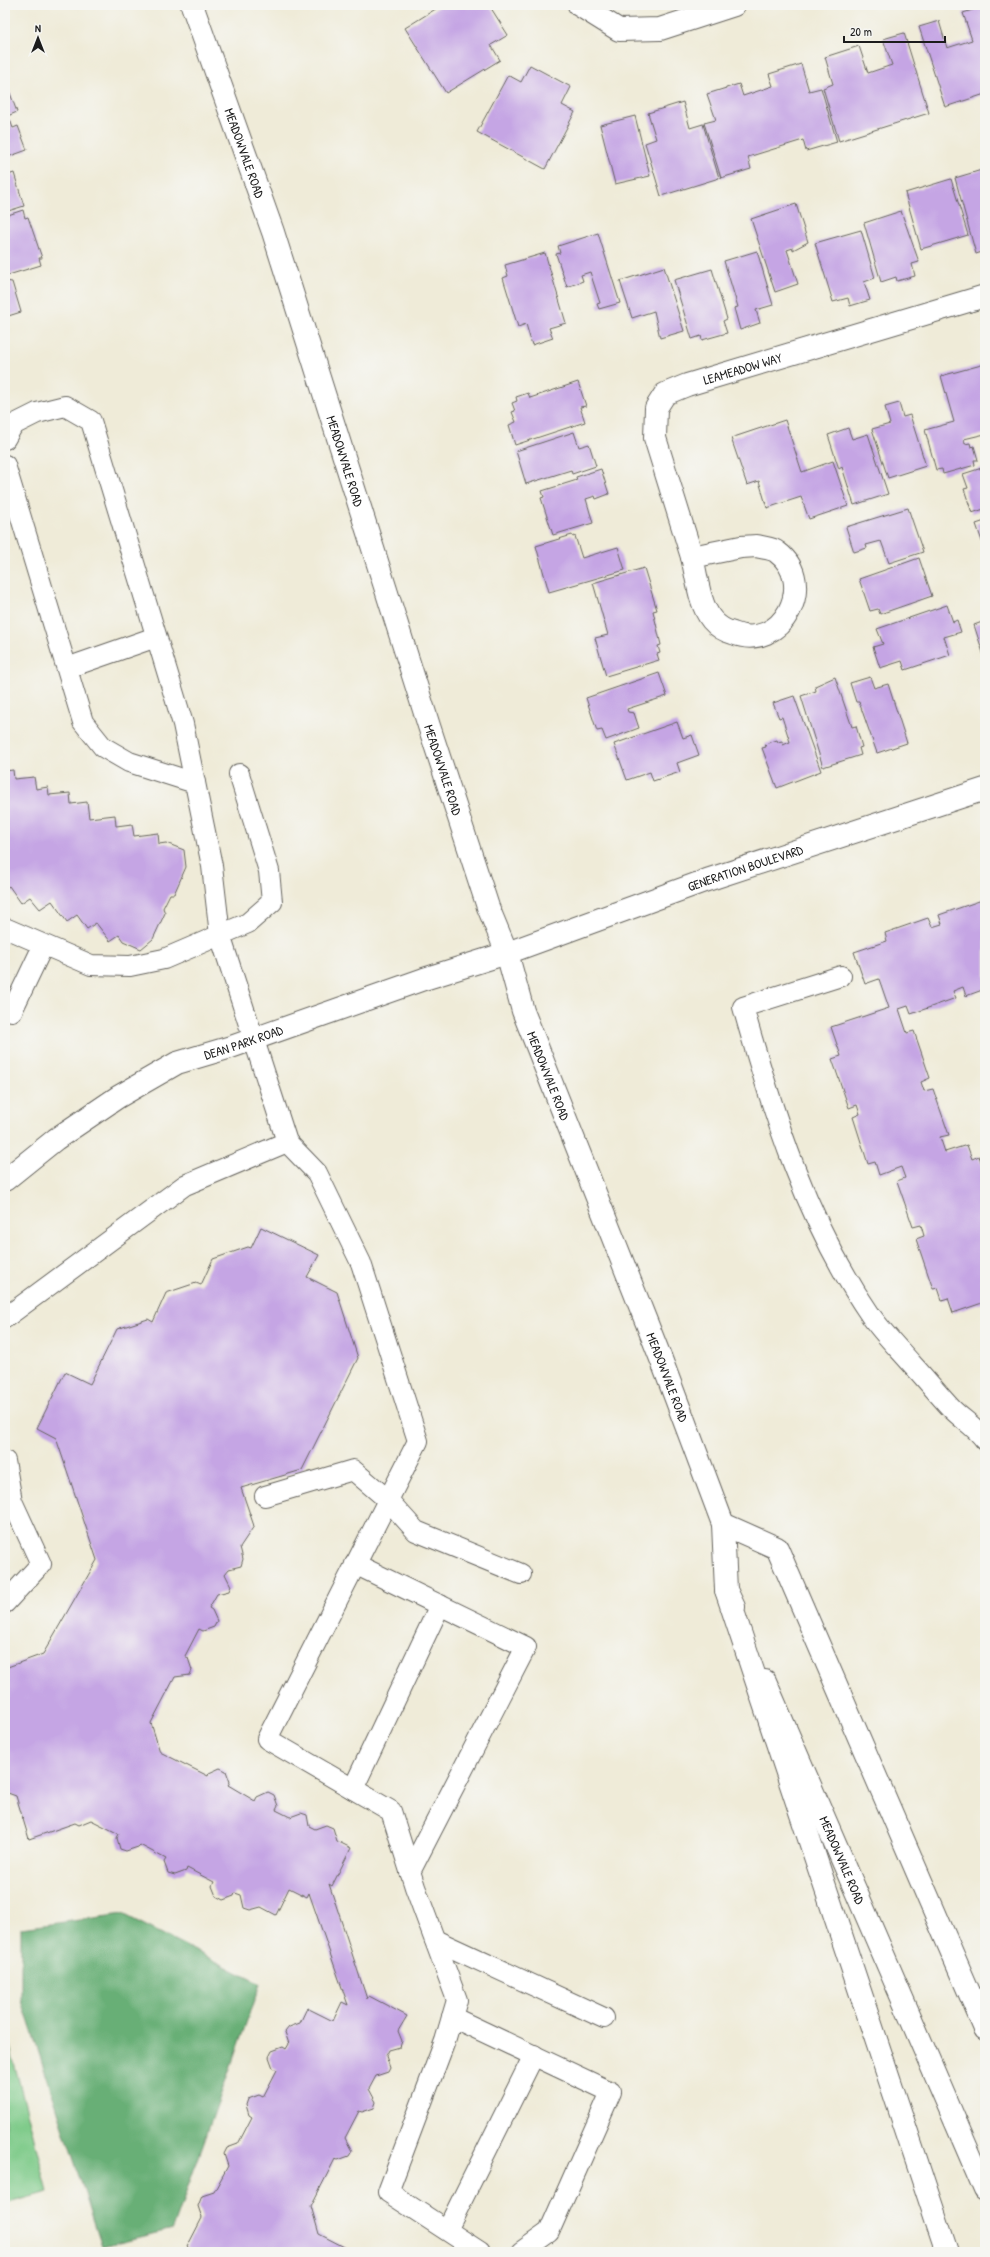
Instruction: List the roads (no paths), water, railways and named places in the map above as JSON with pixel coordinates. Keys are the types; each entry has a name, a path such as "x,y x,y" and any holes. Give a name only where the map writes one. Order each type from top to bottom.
{"main road":[{"name":"MEADOWVALE ROAD","path":"192,5 273,232 429,726 488,907 507,953 523,1011 661,1359 723,1524 726,1590 985,2190"},
{"path":"579,5 619,30 660,29 734,5"},
{"name":"LEAMEADOW WAY","path":"692,557 741,547 757,546 776,551 788,562 795,577 796,593 792,609 782,623 769,632 754,637 738,636 724,630 713,621 705,609 692,557 654,438 656,408 665,394 687,385 985,296"},
{"name":"GENERATION BOULEVARD","path":"507,953 707,880 985,789"},
{"name":"DEAN PARK ROAD","path":"5,1180 56,1139 118,1098 177,1063 254,1039 424,979 507,953"},
{"path":"723,1524 777,1548 985,2029"},
{"path":"726,1590 948,2252"}],"lane":[{"path":"5,439 13,425 37,413 65,406 91,421 183,724 212,866 220,936 287,1142 317,1173 361,1263 418,1441 267,1739 391,1811 410,1872 457,2000 445,2041 388,2192 480,2252"},
{"path":"5,465 83,722 103,747 129,762 195,783"},
{"path":"67,668 156,637"},
{"path":"5,928 43,946 92,965 130,966 164,958 220,936 248,923 272,902 269,871 239,774"},
{"path":"12,1011 43,946"},
{"path":"841,976 742,1008 762,1077 791,1159 812,1208 835,1256 865,1306 883,1332 951,1409 982,1432"},
{"path":"5,1318 185,1185 287,1142"},
{"path":"265,1496 353,1470 388,1500 416,1531 521,1574"},
{"path":"5,1603 41,1564 12,1501 6,1472"},
{"path":"356,1564 526,1646 410,1872"},
{"path":"353,1789 440,1605"},
{"path":"434,1940 604,2018"},
{"path":"452,2017 610,2092 549,2232 521,2252"},
{"path":"447,2230 534,2055"}]}
